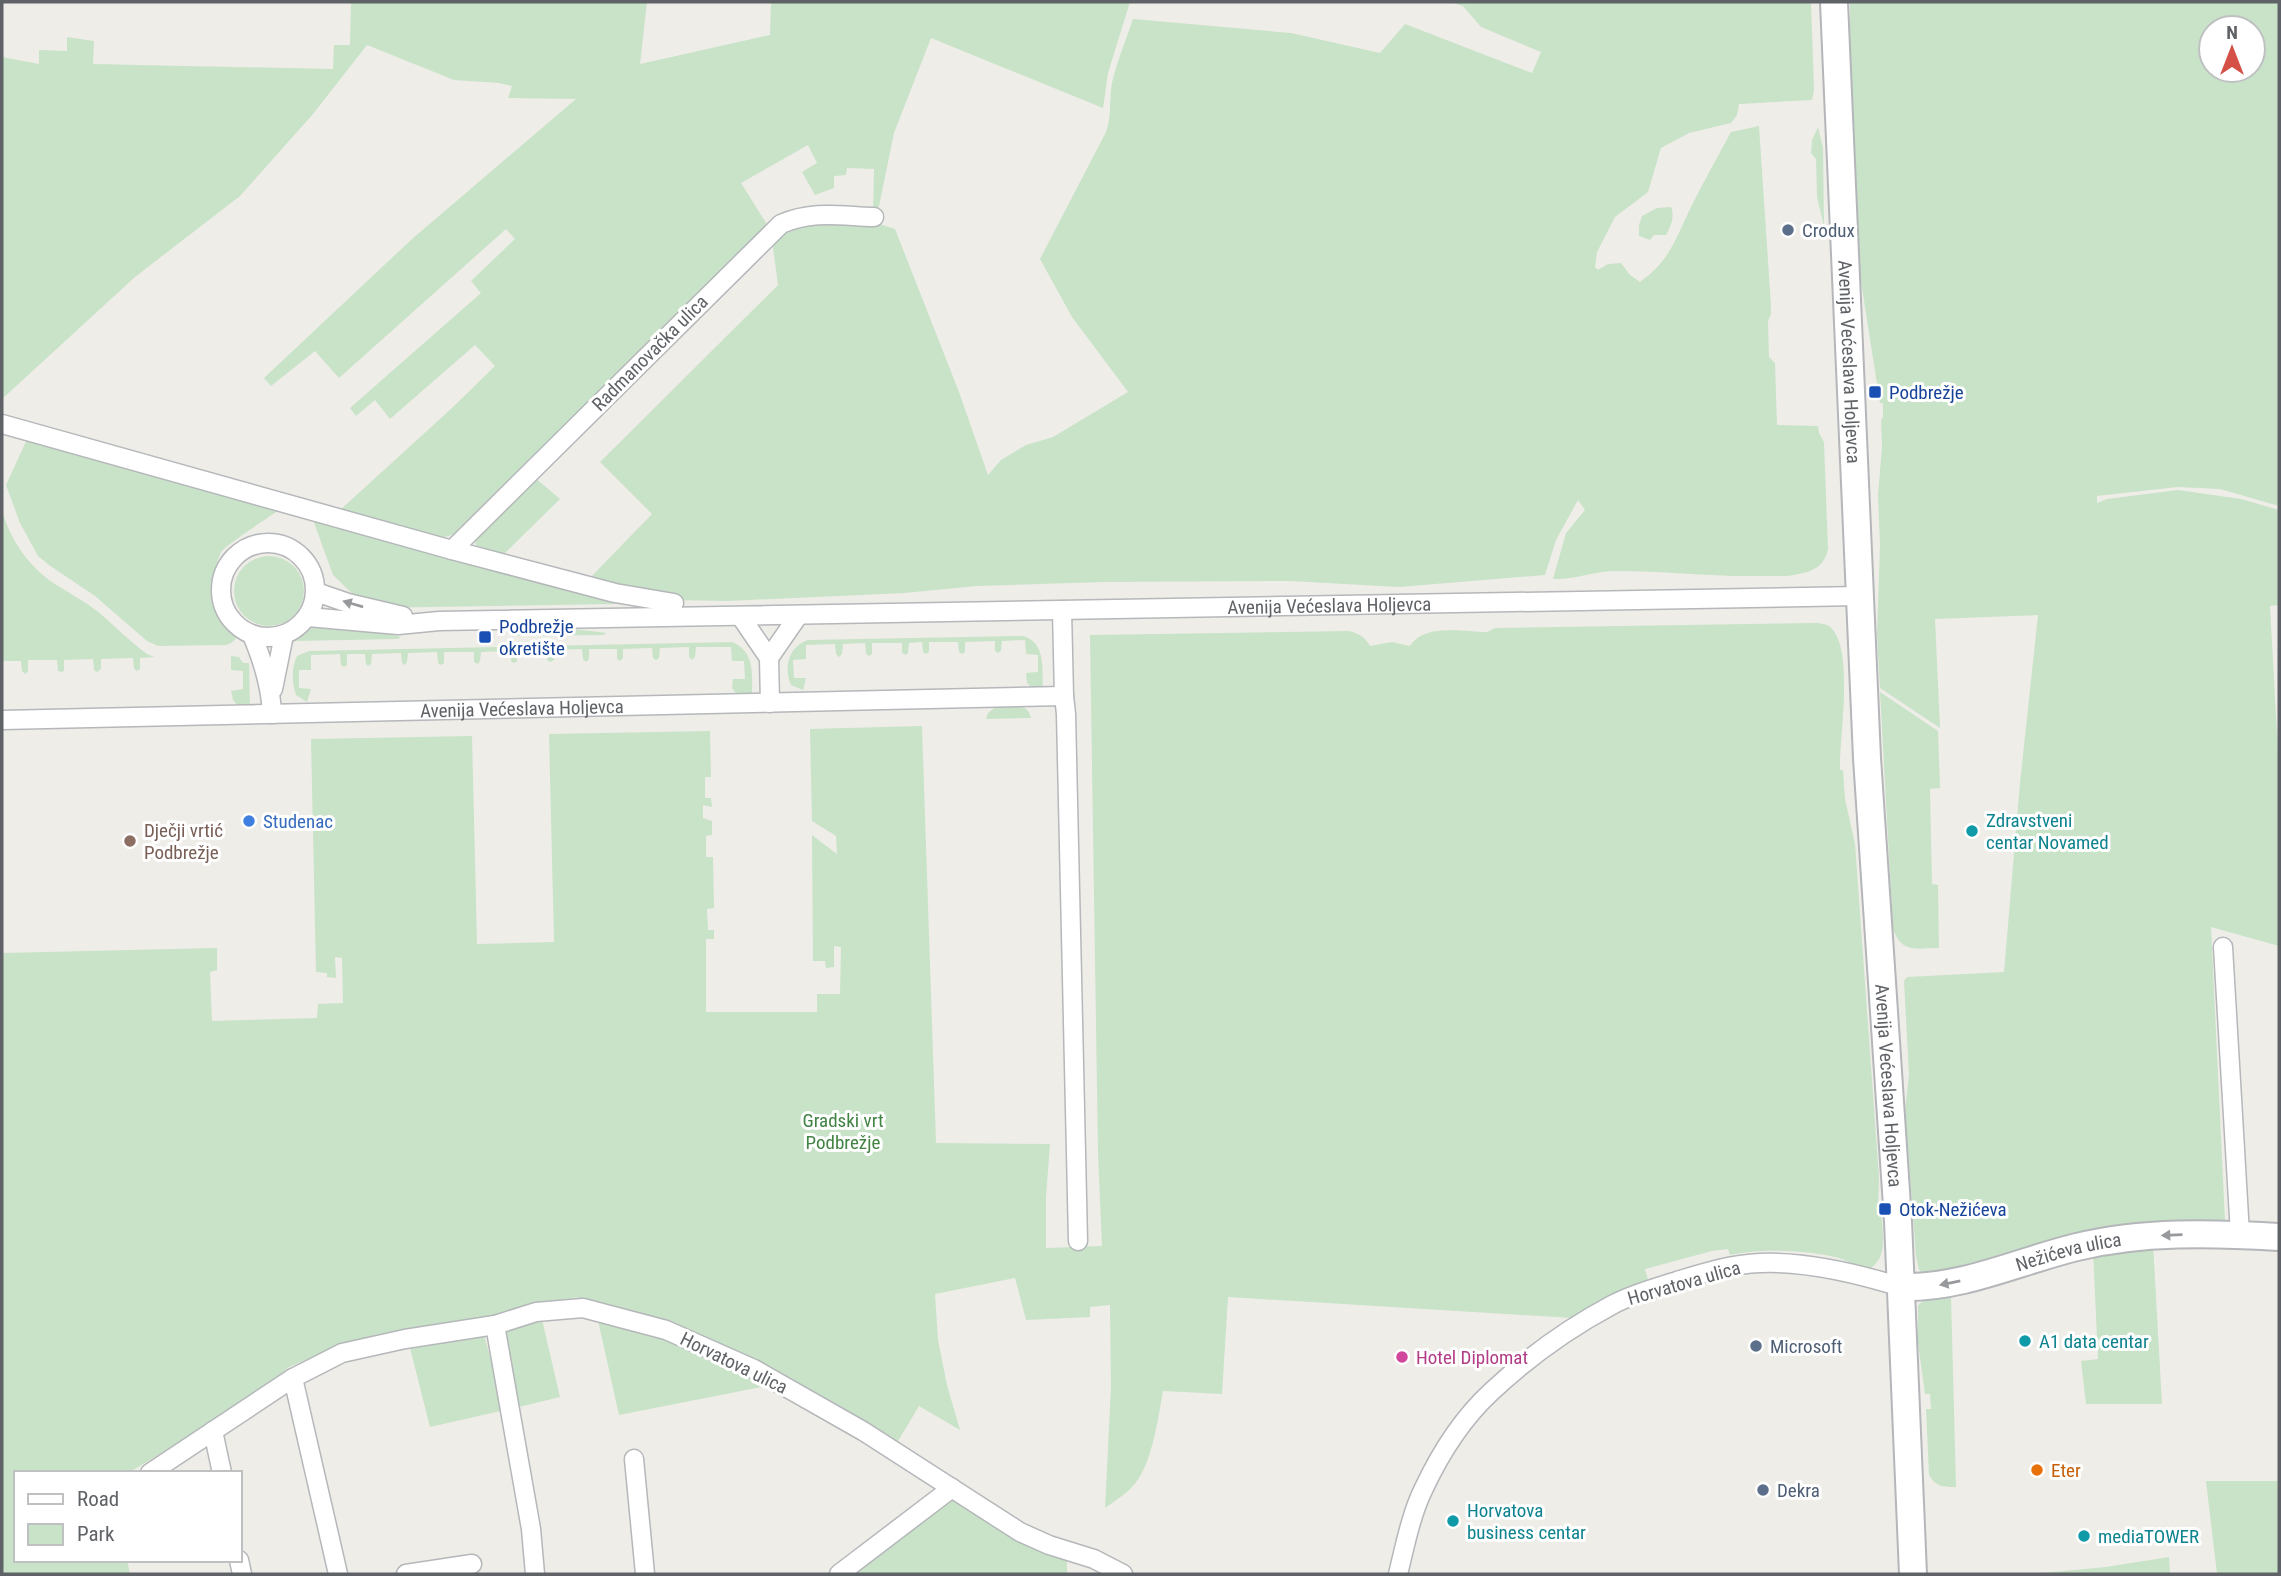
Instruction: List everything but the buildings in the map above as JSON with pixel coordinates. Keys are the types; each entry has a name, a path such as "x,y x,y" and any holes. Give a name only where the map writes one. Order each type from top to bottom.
{"street":[{"name":"Avenija Većeslava Holjevca","path":"1834,2 1868,785 1901,1287 1913,1574"},
{"name":"Radmanovačka ulica","path":"452,550 781,224 797,217 820,214 874,217"},
{"path":"2,424 452,550 615,593 674,603"},
{"path":"264,543 280,544 295,551 306,562 314,576 316,592 308,617 298,628 284,635 268,638 252,635 238,627 228,615 221,592 226,569 235,556 249,547 264,543"},
{"name":"Avenija Većeslava Holjevca","path":"316,592 397,615 439,621"},
{"name":"Avenija Većeslava Holjevca","path":"308,617 398,625 439,621 1859,596"},
{"path":"1062,611 1077,1241"},
{"path":"769,659 798,616"},
{"path":"741,617 769,659 770,703"},
{"path":"252,635 264,662 272,705"},
{"path":"272,705 284,635"},
{"name":"Avenija Većeslava Holjevca","path":"2,720 272,705 770,703 1064,696"},
{"path":"2222,947 2240,1234"},
{"name":"Nežićeva ulica","path":"1901,1287 1918,1288 1951,1283 2100,1242 2154,1236 2240,1234 2279,1237"},
{"name":"Horvatova ulica","path":"1398,1574 1422,1490 1444,1451 1468,1418 1490,1392 1550,1344 1613,1304 1723,1268 1757,1263 1786,1263 1823,1268 1901,1287"},
{"name":"Horvatova ulica","path":"153,1471 293,1378 342,1353 405,1339 495,1325 537,1312 583,1308 666,1330 754,1369 863,1431 1020,1532 1049,1545 1094,1559 1123,1574"},
{"path":"495,1325 531,1530 536,1574"},
{"path":"293,1378 338,1574"},
{"path":"213,1431 222,1471"},
{"path":"634,1459 645,1574"},
{"path":"839,1574 952,1488"},
{"path":"406,1574 472,1564"}],"green space":[{"path":"351,2 647,2 640,64 770,35 771,2 1130,2 1108,73 1103,108 931,38 894,133 878,211 873,211 874,169 847,168 846,175 834,176 834,188 815,195 802,172 817,163 808,145 741,183 768,226 458,533 445,537 431,536 339,511 495,366 475,345 390,419 375,400 356,416 350,408 481,293 471,281 515,239 506,229 339,378 315,351 271,386 264,378 412,239 576,99 508,98 512,86 454,80 367,45 313,114 240,196 135,277 2,399 2,57 39,64 39,50 67,51 67,37 94,41 93,64 333,69 334,45 350,45"},
{"path":"1450,2 1811,2 1814,90 1812,100 1739,104 1737,115 1731,123 1689,133 1661,148 1648,192 1615,217 1597,252 1595,267 1598,270 1608,264 1621,263 1630,275 1640,282 1650,274 1672,247 1731,132 1759,126 1771,306 1768,321 1769,357 1775,363 1777,425 1818,426 1824,442 1828,549 1825,558 1816,568 1782,576 1616,571 1553,579 1566,533 1585,510 1578,500 1556,540 1545,575 1399,587 1290,581 1104,582 977,586 904,593 728,601 674,600 586,582 652,514 600,462 778,285 772,240 781,230 805,221 876,223 895,229 959,392 988,475 1001,460 1026,445 1053,437 1128,392 1072,317 1040,259 1106,132 1112,83 1133,19 1291,33 1380,53 1405,24 1532,73 1541,52 1481,27 1463,6"},
{"path":"1850,2 2279,2 2279,506 2220,489 2178,487 2097,496 2097,503 2107,499 2178,490 2241,499 2279,510 2279,605 2270,606 2279,771 2279,946 2211,927 2225,1221 2121,1226 2073,1234 1927,1276 1919,1270 1905,1110 1909,1075 1904,981 1907,977 2004,972 2038,615 1935,619 1940,728 1880,688 1877,635 1880,545 1878,495 1883,403 1880,403 1857,256"},
{"path":"1818,127 1823,148 1824,226 1817,197 1816,159 1811,153 1812,140"},
{"path":"1671,207 1671,224 1666,235 1654,235 1650,240 1639,236 1642,216 1657,208"},
{"path":"29,435 44,446 158,469 279,510 225,548 217,562 213,583 216,602 225,620 239,636 226,645 158,646 147,641 95,596 38,556 20,523 6,485"},
{"path":"534,477 560,499 503,555 481,549 476,545 475,539"},
{"path":"2,510 15,542 37,569 97,611 140,649 155,657 140,658 140,669 137,671 134,669 133,658 101,659 101,669 97,672 94,670 93,659 64,660 64,671 61,672 58,671 57,660 28,660 28,671 25,674 21,661 2,661"},
{"path":"313,520 616,604 367,608 333,575"},
{"path":"269,556 294,566 304,591 294,616 269,626 244,616 234,591 244,566"},
{"name":"Gradski vrt Podbrežje","path":"1817,623 1827,625 1839,640 1844,676 1840,770 1843,770 1845,799 1855,844 1879,1177 1878,1211 1881,1211 1883,1234 1880,1256 1871,1268 1810,1253 1768,1251 1730,1255 1728,1249 1712,1251 1645,1269 1648,1280 1622,1290 1572,1318 1228,1297 1222,1394 1163,1391 1145,1467 1129,1490 1105,1508 1111,1387 1110,1305 1090,1307 1090,1317 1026,1320 1015,1278 935,1294 938,1340 960,1430 919,1406 895,1446 836,1410 578,1302 577,1297 469,1323 345,1343 289,1367 245,1403 133,1471 14,1471 14,1562 127,1562 130,1574 2,1574 2,953 217,948 217,970 210,972 212,1021 317,1018 318,1004 343,1003 342,958 335,957 336,978 327,977 327,973 316,972 311,739 472,736 477,944 554,942 549,734 710,731 711,777 705,777 705,798 711,798 712,807 703,805 703,818 712,821 712,835 706,836 706,857 713,857 714,908 707,909 708,930 714,930 714,939 706,939 706,1012 817,1012 817,994 840,994 841,947 834,946 834,967 826,968 825,961 813,961 812,835 837,854 836,836 812,821 810,729 922,726 936,1143 1050,1144 1046,1248 1102,1246 1098,1154 1090,635 1348,631 1361,636 1370,646 1392,642 1410,646 1425,634 1435,631 1487,632 1495,628"},
{"path":"318,625 360,628 401,637 293,641 303,632"},
{"path":"566,628 607,633 513,636 515,633 538,629"},
{"path":"1023,636 1036,644 1039,650 1043,688 1033,689 1027,683 1026,673 1038,672 1038,655 1026,654 1025,640 1002,641 1001,651 998,653 995,651 995,641 965,642 965,652 962,654 959,652 958,642 929,642 929,652 926,654 923,652 922,642 909,643 906,655 902,653 902,643 872,643 872,654 869,656 866,654 865,643 843,644 839,657 835,644 806,645 806,659 793,660 794,678 806,678 803,690 791,685 789,678 788,664 792,652 808,640"},
{"path":"732,642 745,651 751,664 752,696 737,695 732,688 733,679 745,679 744,661 732,661 731,647 696,647 692,660 689,657 689,647 660,648 659,658 656,660 653,658 652,648 623,649 623,658 620,661 617,659 617,649 589,649 589,659 586,662 582,649 554,650 554,660 550,662 547,660 547,650 517,651 517,661 514,663 511,661 510,651 481,652 478,664 474,662 474,652 444,652 444,663 441,665 438,663 437,652 408,653 405,665 402,663 401,653 372,654 371,664 368,666 365,654 347,654 347,665 344,667 341,665 340,654 311,655 311,670 299,670 299,688 311,689 307,702 296,695 293,681 297,656 309,651"},
{"path":"231,656 239,657 243,663 249,663 250,707 239,707 233,700 231,691 243,689 243,671 231,670"},
{"path":"1880,692 1938,731 1940,788 1930,789 1932,884 1938,885 1939,948 1917,949 1906,946 1901,943 1893,929"},
{"path":"997,706 1022,707 1031,718 986,719 988,713"},
{"path":"2153,1243 2162,1404 2086,1404 2081,1361 2098,1359 2093,1250"},
{"path":"1985,1287 1951,1296 1956,1487 1944,1486 1934,1482 1929,1475 1926,1409 1931,1409 1930,1394 1925,1394 1918,1343 1918,1306 1923,1301 1939,1295"},
{"path":"541,1315 560,1397 519,1407 499,1327"},
{"path":"597,1316 693,1347 771,1385 619,1415"},
{"path":"484,1335 505,1410 430,1427 409,1344"},
{"path":"2206,1481 2279,1481 2279,1574 2217,1574"},
{"path":"944,1501 955,1501 1067,1558 1067,1574 845,1574"},
{"path":"2169,1557 2170,1574 2031,1574 2106,1567"}],"place":[{"name":"Crodux","path":"1788,230"},
{"name":"Podbrežje","path":"1875,392"},
{"name":"Podbrežje okretište","path":"485,637"},
{"name":"Studenac","path":"249,821"},
{"name":"Zdravstveni centar Novamed","path":"1972,831"},
{"name":"Dječji vrtić Podbrežje","path":"130,841"},
{"name":"Otok-Nežićeva","path":"1885,1209"},
{"name":"A1 data centar","path":"2025,1341"},
{"name":"Microsoft","path":"1756,1346"},
{"name":"Hotel Diplomat","path":"1402,1357"},
{"name":"Eter","path":"2037,1470"},
{"name":"Dekra","path":"1763,1490"},
{"name":"Horvatova business centar","path":"1453,1521"},
{"name":"mediaTOWER","path":"2084,1536"}]}
